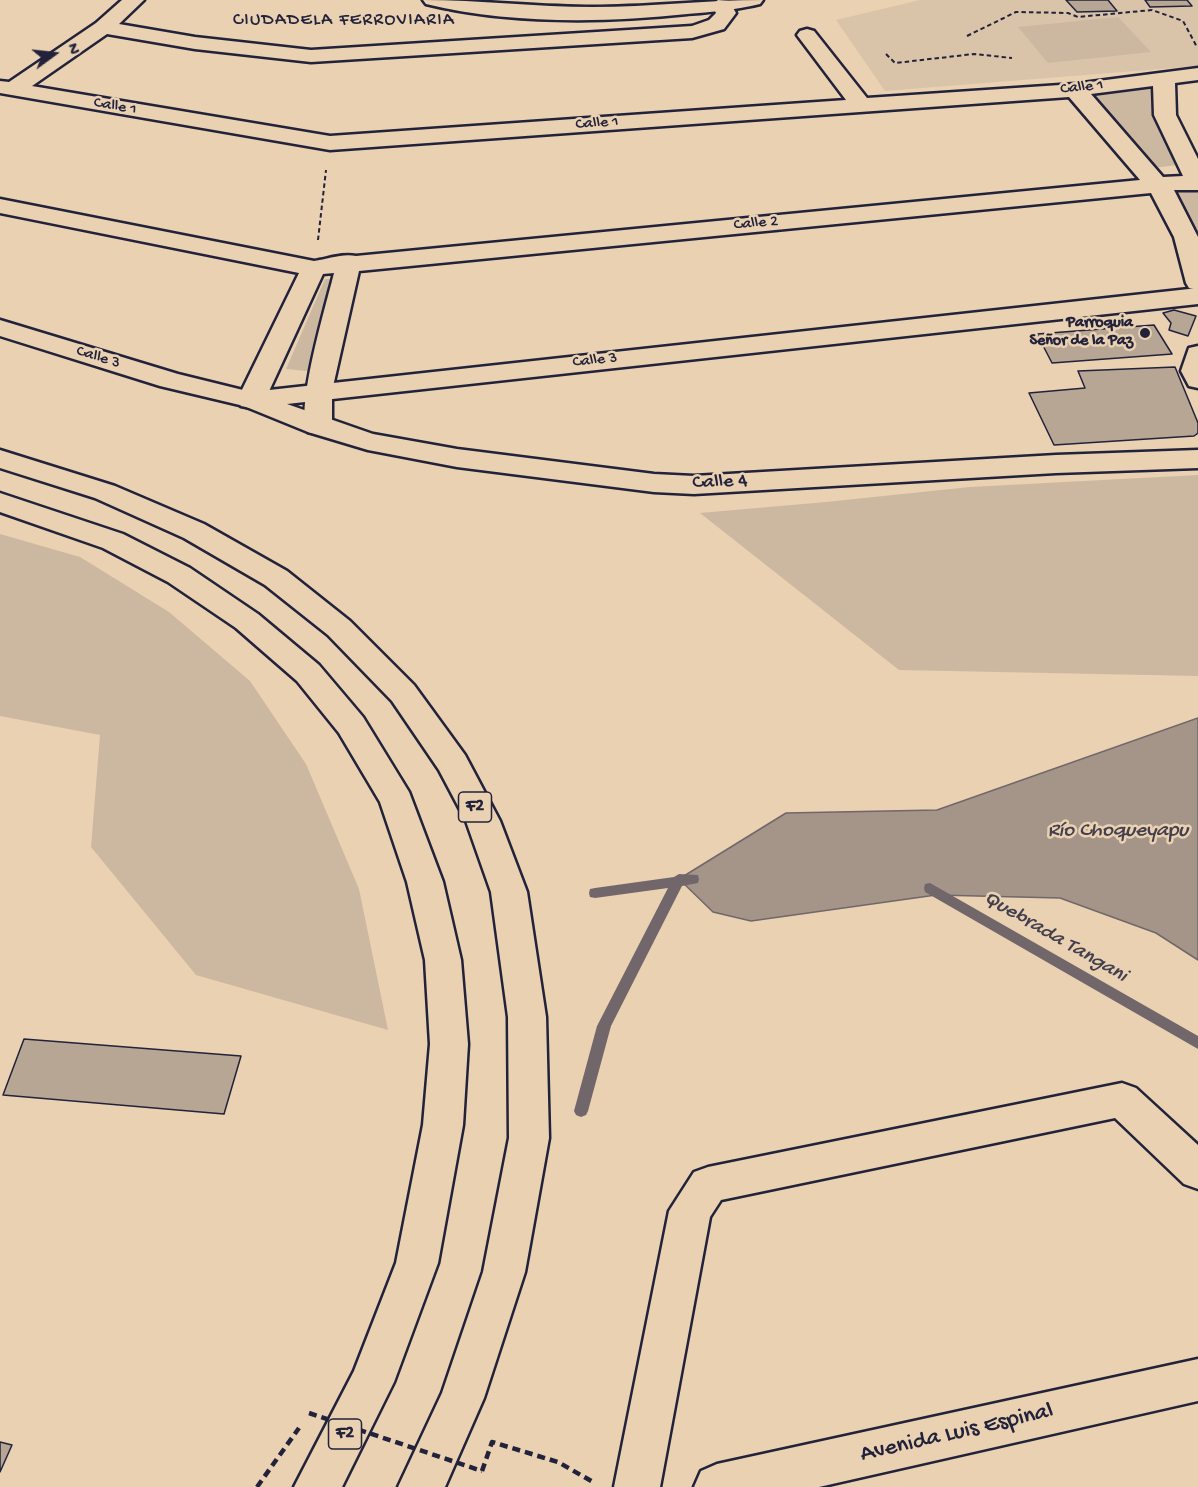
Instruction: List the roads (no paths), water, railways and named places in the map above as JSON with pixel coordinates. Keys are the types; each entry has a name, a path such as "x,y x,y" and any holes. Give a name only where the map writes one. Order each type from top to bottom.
{"main road":[{"path":"6,88 103,27 134,0"},
{"path":"433,0 497,10 606,12 722,5 753,0"},
{"path":"103,27 195,43 311,56 692,32 717,26 724,20 726,13 722,5"},
{"path":"807,35 861,105"},
{"name":"Calle 1","path":"6,88 330,143 1075,90 1198,74"},
{"path":"1164,78 1165,115 1197,182"},
{"path":"1075,90 1163,192 1186,237 1198,283"},
{"name":"Calle 2","path":"314,268 349,262 1197,182"},
{"path":"0,206 314,268 251,400"},
{"path":"318,426 319,391 349,262"},
{"name":"Calle 3","path":"0,328 169,380 251,400 1198,296"},
{"path":"1198,354 1194,371 1198,380"},
{"name":"Calle 4","path":"251,400 318,426 368,442 457,458 654,483 694,485 1056,464 1198,459"},
{"name":"F2","path":"0,459 125,500 195,531 276,578 339,628 403,693 453,764 483,821 509,892 527,1017 529,1138 504,1272 462,1398 421,1487"},
{"name":"F2","path":"0,502 113,541 179,574 247,621 308,673 351,725 397,801 425,882 442,960 449,1044 443,1125 417,1263 372,1382 317,1487"},
{"path":"638,1487 690,1212 708,1185 1122,1100 1198,1171"},
{"name":"Avenida Luis Espinal","path":"717,1487 1198,1380"}],"water":[{"name":"Río Choqueyapu","path":"1198,718 1198,960 1156,933 1060,898 936,895 751,921 713,912 679,879 786,813 937,810"}],"waterway":[{"name":"Río Choqueyapu","path":"678,881 693,879"},
{"path":"581,1111 604,1026 678,881"},
{"name":"Río Choqueyapu","path":"595,893 678,881"},
{"name":"Quebrada Tangani","path":"930,888 1198,1043"}],"place":[{"name":"Parroquia Señor de la Paz","path":"1145,333"}],"district":[{"name":"CIUDADELA FERROVIARIA","path":"344,21"}]}
